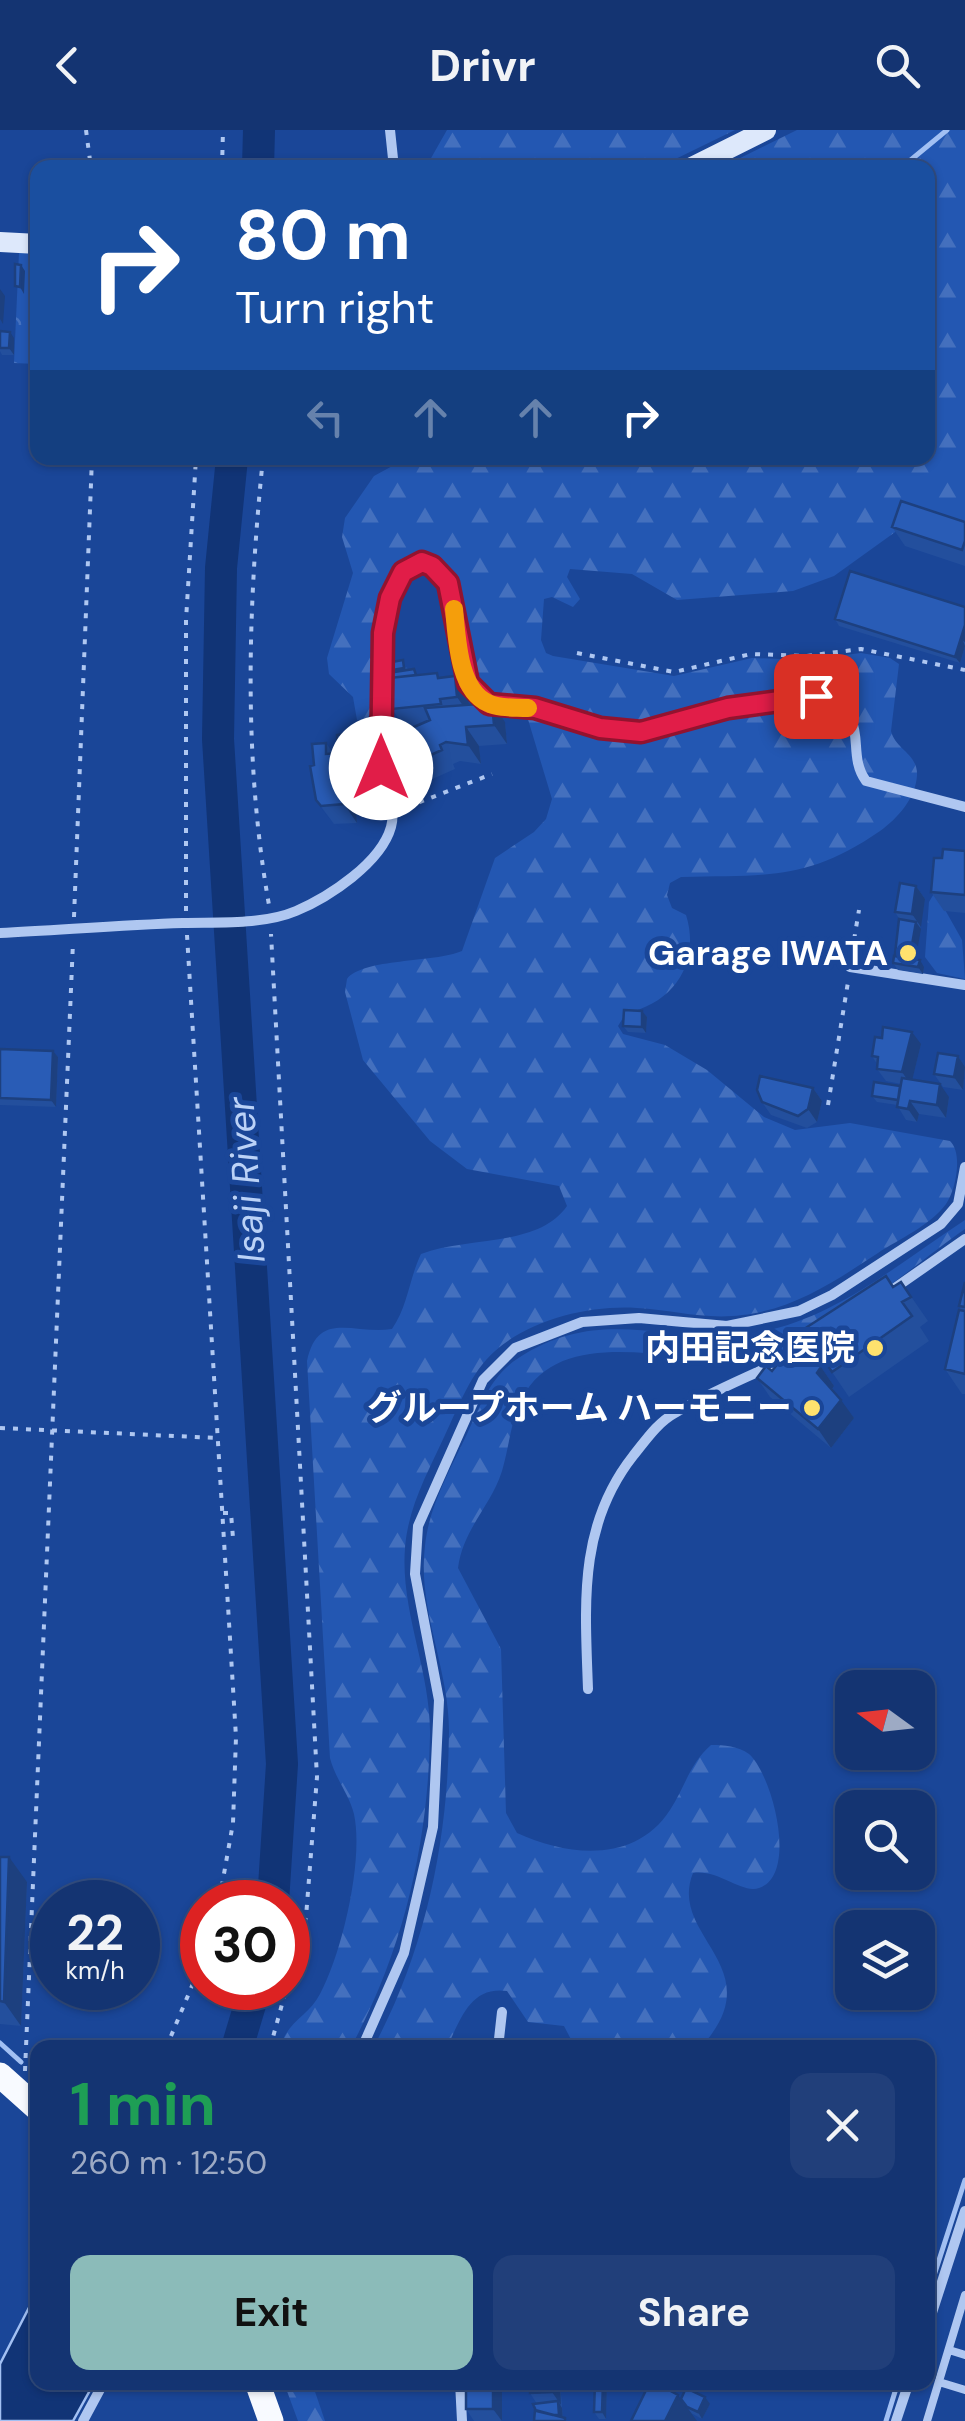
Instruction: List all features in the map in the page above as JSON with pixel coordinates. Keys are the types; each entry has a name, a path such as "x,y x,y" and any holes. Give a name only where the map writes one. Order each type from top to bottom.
{"main road":[{"path":"6,2081 30,2102"},
{"path":"260,2390 272,2421"}],"street":[{"path":"390,130 393,160"},
{"path":"706,160 766,130"},
{"path":"0,242 30,244"},
{"path":"0,933 270,918 317,900 354,873 384,840 392,811 380,759 383,633 397,582 411,564 422,562 432,566 448,583 468,683 489,704 535,708 600,728 641,732 739,706 829,698 850,714 860,773 866,781 965,807"},
{"path":"850,967 965,985"},
{"path":"366,2040 404,1952 433,1827 439,1700 414,1574 418,1526 483,1380 515,1348 582,1322 639,1318 727,1326 798,1311 832,1295 940,1224 958,1204 965,1168"},
{"path":"878,1300 965,1239"},
{"path":"588,1688 587,1562 599,1514 622,1470 673,1414 773,1368 832,1332"},
{"path":"499,2040 502,2012"},
{"path":"935,2304 965,2212"},
{"path":"83,2421 100,2390"},
{"path":"460,2390 462,2421"},
{"path":"896,2421 906,2390"}],"lane":[{"path":"927,2421 965,2295"},
{"path":"948,2350 965,2355"},
{"path":"939,2382 965,2390"}],"path":[{"path":"86,130 90,160"},
{"path":"222,160 223,130"},
{"path":"6,2081 28,2064 92,465"},
{"path":"196,465 186,620 188,923 236,1766 223,1880"},
{"path":"263,465 252,685 259,826 270,918 317,1777 306,1917 273,2040"},
{"path":"578,653 674,672 751,654 806,656 861,649 965,670"},
{"path":"392,811 492,774"},
{"path":"828,1105 859,910"},
{"path":"0,1428 218,1438"},
{"path":"223,1514 231,1513 232,1538"},
{"path":"169,2040 182,2010"}],"green space":[{"path":"447,130 735,130 673,160 430,160"},
{"path":"797,130 965,130 965,521 923,512 834,576 793,591 677,600 632,574 570,569 567,577 580,599 573,607 552,597 544,599 541,640 546,653 553,656 674,676 752,658 806,660 861,653 890,658 899,664 891,731 914,762 917,775 904,807 886,826 854,847 808,867 762,875 681,877 670,883 667,895 672,908 686,915 690,933 686,965 670,991 643,1008 626,1013 618,1026 623,1034 665,1045 707,1070 764,1117 795,1130 850,1123 950,1141 957,1163 950,1198 923,1225 830,1283 780,1307 729,1316 637,1308 581,1312 526,1330 495,1351 479,1369 426,1476 407,1533 407,1595 426,1688 430,1735 418,1857 398,1935 354,2040 283,2040 310,2010 328,1976 349,1906 356,1856 354,1814 330,1758 307,1361 312,1345 320,1335 339,1328 392,1329 421,1254 520,1235 538,1229 567,1206 559,1186 467,1169 430,1141 363,1060 345,992 347,979 368,967 462,951 495,858 534,832 546,819 552,799 527,716 516,706 482,692 471,675 456,588 446,571 431,560 412,557 398,568 388,589 372,713 364,721 357,720 353,697 329,674 327,658 353,573 342,537 345,518 374,476 394,465 935,465 935,160 736,160"},
{"path":"19,253 30,253 30,364 14,363"},
{"path":"935,892 962,940 965,979 937,973 925,957 929,902"},
{"path":"965,1220 965,1229 874,1297 825,1331 781,1353 751,1359 716,1359 605,1352 572,1358 543,1372 518,1406 502,1471 471,1529 458,1568 501,1649 506,1813 517,1833 579,1850 620,1847 656,1827 711,1745 736,1748 749,1754 758,1765 778,1824 778,1864 771,1879 752,1889 712,1875 693,1873 689,1896 694,1916 724,1974 727,1995 721,2019 706,2040 571,2040 564,2026 528,2022 507,1991 494,1991 475,1999 450,2040 377,2040 420,1935 438,1855 448,1774 448,1709 424,1570 427,1531 441,1488 493,1383 517,1359 549,1342 580,1333 609,1329 728,1336 760,1332 815,1314 867,1286"},
{"path":"287,2390 314,2390 325,2421 298,2421"}],"shaded area":[{"path":"30,2306 30,2390 90,2390 73,2421 0,2421 0,2364"}],"building":[{"path":"15,264 21,265 20,287 15,286"},
{"path":"0,331 10,332 9,348 0,348"},
{"path":"901,501 965,522 962,550 892,527"},
{"path":"850,571 965,607 965,625 955,657 835,619"},
{"path":"403,660 404,668 387,671 386,663"},
{"path":"414,669 416,675 389,678 388,673"},
{"path":"437,673 438,678 455,676 457,697 440,699 441,704 392,709 389,678"},
{"path":"492,703 494,725 466,727 468,745 446,742 440,745 442,750 399,769 384,734 398,728 400,733 430,720 425,708"},
{"path":"365,730 366,752 338,753 337,735"},
{"path":"326,743 326,754 340,753 344,804 321,806 316,800 310,766 314,765 312,744"},
{"path":"943,849 965,851 965,895 931,892 934,858 942,858"},
{"path":"900,883 916,886 912,914 895,912"},
{"path":"899,919 916,922 910,956 895,954"},
{"path":"894,956 920,960 918,967 893,963"},
{"path":"624,1010 642,1011 642,1027 623,1026"},
{"path":"883,1027 912,1032 902,1072 877,1069 878,1057 872,1056 875,1037 882,1038"},
{"path":"0,1049 53,1051 51,1100 0,1098"},
{"path":"938,1053 958,1056 954,1077 934,1074"},
{"path":"760,1076 813,1088 808,1109 798,1116 762,1102 757,1090"},
{"path":"902,1078 940,1084 937,1105 910,1101 908,1109 897,1107"},
{"path":"874,1082 900,1086 898,1100 872,1096"},
{"path":"886,1276 893,1287 901,1282 911,1297 902,1302 912,1316 832,1372 804,1329"},
{"path":"965,1282 965,1307 959,1306"},
{"path":"959,1310 965,1311 965,1374 945,1369"},
{"name":"グループホーム ハーモニー","path":"790,1348 821,1367 817,1373 841,1400 818,1429 757,1378 766,1366 772,1371"},
{"path":"0,1857 9,1857 4,2002 0,2001"},
{"path":"466,2390 493,2390 493,2409 466,2409"},
{"path":"595,2390 603,2390 602,2412 594,2412"},
{"path":"646,2390 669,2390 678,2395 665,2421 631,2421"},
{"path":"685,2390 705,2397 698,2412 681,2399"},
{"path":"558,2401 559,2415 536,2411 533,2404"},
{"path":"535,2410 565,2418 565,2421 534,2421"}],"waterway":[{"name":"Isaji River","path":"258,160 259,130"},
{"path":"911,160 947,130"},
{"name":"Isaji River","path":"231,465 221,568 218,739 282,1764 274,1880"},
{"name":"Isaji River","path":"239,2040 248,2010"},
{"path":"0,2043 21,2062"},
{"path":"935,2272 965,2180"},
{"path":"886,2421 896,2390"}],"slow traffic":[{"path":"454,609 460,651 474,692 489,704 528,708"}],"place":[{"name":"Garage IWATA","path":"908,953"},
{"name":"内田記念医院","path":"875,1348"},
{"name":"グループホーム ハーモニー","path":"812,1408"}],"route":[{"path":"381,768 386,616 403,572 411,564 422,562 432,566 448,583 468,683 489,704 535,708 600,728 641,732 728,708 816,696"}]}
